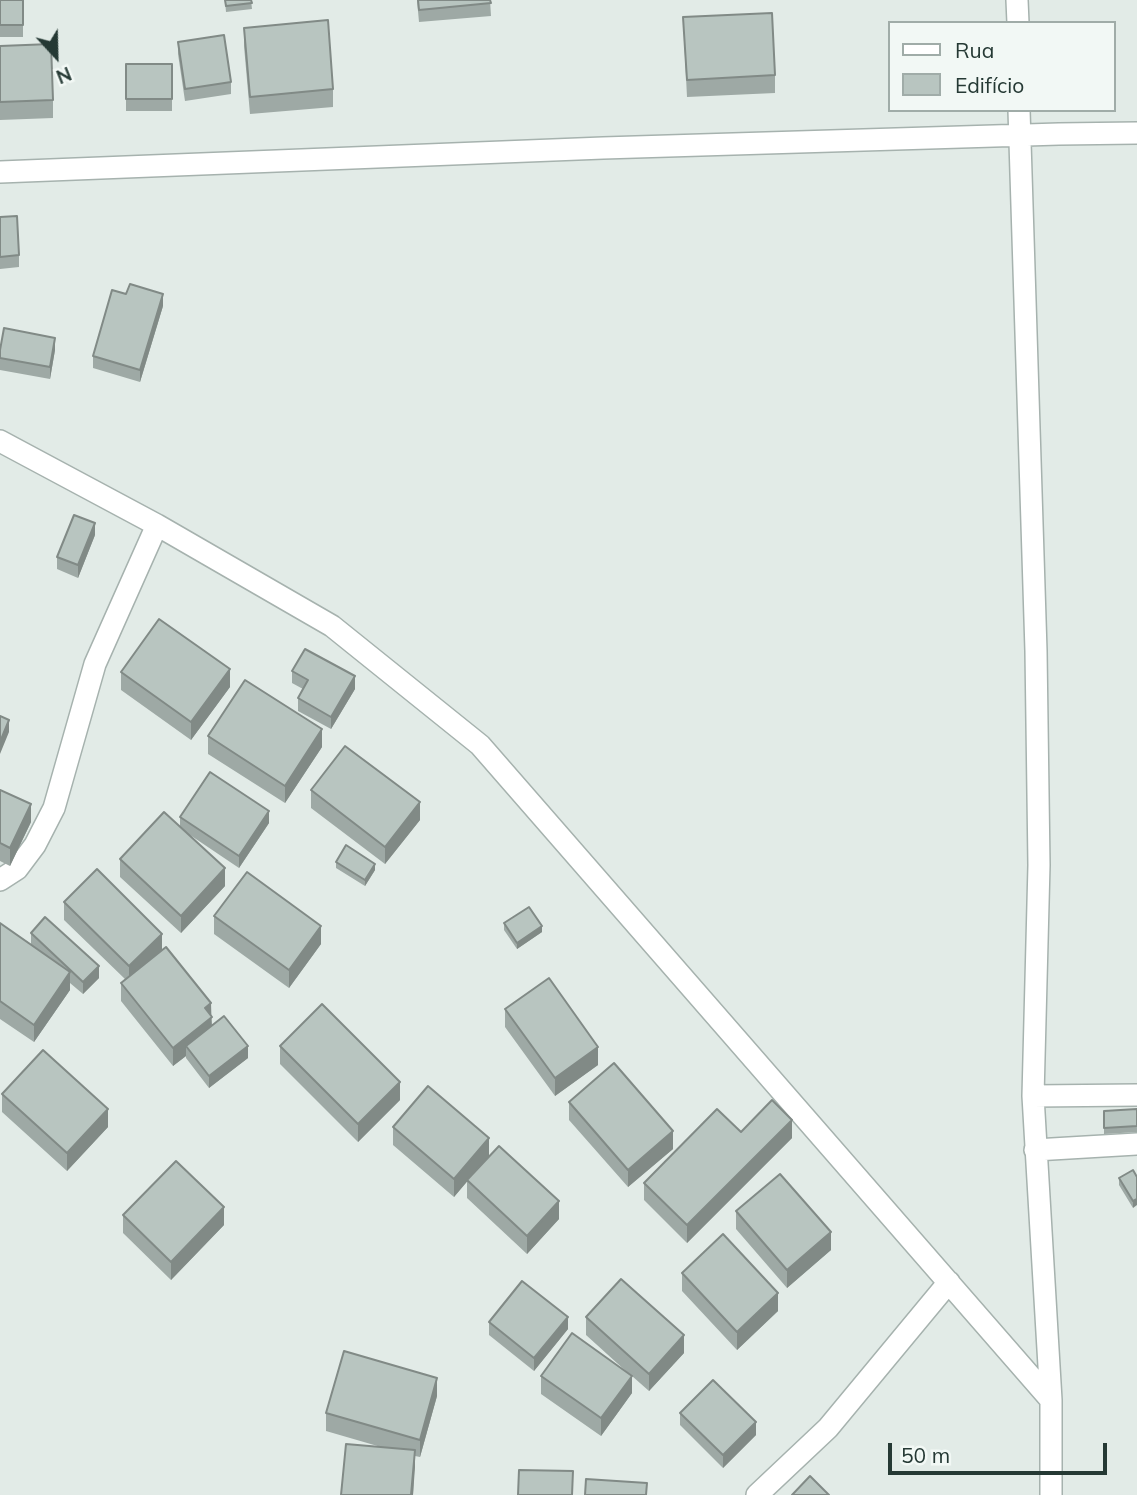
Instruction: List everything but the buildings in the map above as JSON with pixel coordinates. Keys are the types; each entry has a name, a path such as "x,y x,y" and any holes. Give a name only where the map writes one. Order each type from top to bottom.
{"street":[{"path":"1017,0 1018,21"},
{"path":"1019,112 1032,481 1038,771 1039,879 1033,1096 1051,1400 1051,1495"},
{"path":"0,172 505,152 1137,133"},
{"path":"0,441 158,525 332,626 480,745 1051,1400"},
{"path":"0,880 17,869 35,845 54,808 95,664 158,525"},
{"path":"1033,1096 1137,1095"},
{"path":"1035,1150 1137,1144"},
{"path":"757,1495 828,1428 949,1282"}]}
